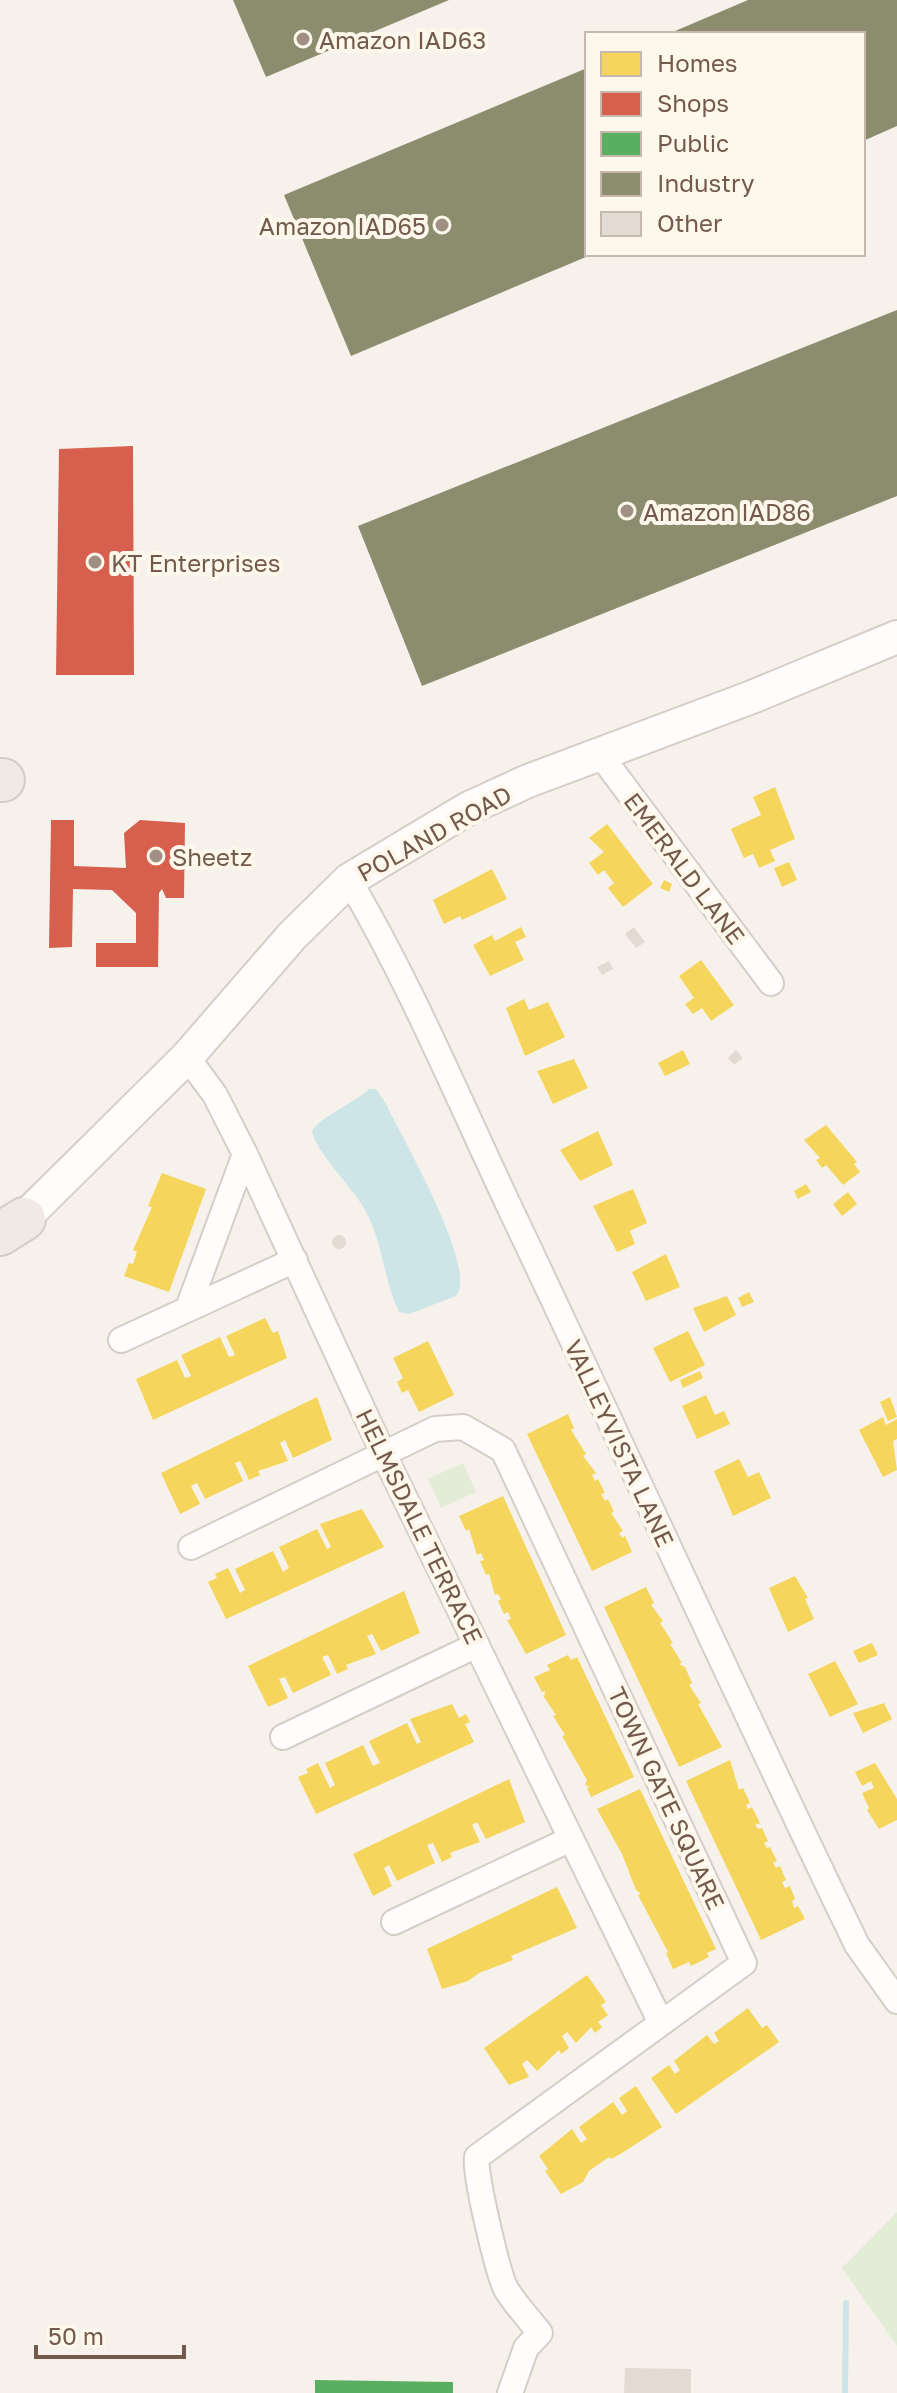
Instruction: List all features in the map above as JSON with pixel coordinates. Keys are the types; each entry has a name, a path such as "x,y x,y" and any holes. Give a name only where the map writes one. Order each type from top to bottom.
{"street":[{"name":"POLAND ROAD","path":"8,1232 187,1057 292,936 349,880 469,808 599,753 752,697 897,637"},
{"name":"EMERALD LANE","path":"599,753 771,983"},
{"name":"VALLEYVISTA LANE","path":"349,880 385,940 439,1052 644,1497 857,1945 897,2001"},
{"name":"HELMSDALE TERRACE","path":"187,1057 215,1095 245,1154 383,1453 661,2023"},
{"path":"188,1308 245,1154"},
{"path":"121,1340 295,1260"},
{"name":"TOWN GATE SQUARE","path":"383,1453 435,1429 463,1427 503,1450 512,1463 744,1963 482,2151 475,2162 506,2288 540,2333 526,2348 510,2393"},
{"path":"191,1547 383,1453"},
{"path":"283,1737 477,1645"},
{"path":"394,1922 571,1839"}],"green space":[{"path":"463,1463 476,1492 441,1508 428,1479"},
{"path":"897,2212 897,2346 842,2268"}],"water":[{"path":"369,1089 376,1089 386,1104 435,1202 457,1259 460,1281 456,1296 409,1314 399,1312 389,1287 376,1235 365,1210 321,1151 312,1132 321,1121"}],"building: Homes":[{"path":"775,787 795,839 770,850 775,861 759,868 753,854 744,858 731,829 761,815 753,797"},
{"path":"607,824 653,884 623,907 608,888 614,883 604,870 598,875 589,863 604,852 589,838"},
{"path":"789,862 797,880 782,887 774,868"},
{"path":"492,869 507,899 462,920 460,916 444,924 433,900"},
{"path":"664,880 672,884 669,892 660,888"},
{"path":"521,927 526,937 515,942 524,960 490,976 473,945 492,935 495,941"},
{"path":"701,960 734,1005 711,1021 702,1008 693,1014 685,1004 694,998 679,976"},
{"path":"524,999 529,1010 548,1002 565,1037 525,1056 506,1008"},
{"path":"683,1050 690,1064 665,1076 658,1063"},
{"path":"574,1059 588,1088 553,1104 537,1071"},
{"path":"826,1125 857,1162 854,1164 860,1172 843,1185 826,1165 822,1168 816,1160 820,1158 804,1140"},
{"path":"598,1131 613,1165 580,1181 560,1150"},
{"path":"162,1173 206,1189 169,1292 124,1276 129,1263 133,1264 137,1252 133,1250 152,1207 148,1206"},
{"path":"806,1184 811,1192 798,1199 794,1191"},
{"path":"633,1189 647,1223 630,1231 635,1244 617,1252 593,1206"},
{"path":"848,1192 857,1204 842,1216 833,1204"},
{"path":"666,1254 680,1287 646,1301 632,1272"},
{"path":"749,1292 754,1302 742,1307 738,1298"},
{"path":"727,1296 736,1315 704,1332 693,1308"},
{"path":"265,1318 273,1333 278,1331 287,1358 153,1420 136,1379 177,1360 185,1378 191,1376 181,1355 220,1337 229,1357 235,1355 226,1336"},
{"path":"688,1331 705,1365 670,1382 653,1348"},
{"path":"428,1341 454,1395 419,1412 408,1390 402,1393 397,1382 403,1378 393,1358"},
{"path":"700,1371 703,1378 683,1388 680,1380"},
{"path":"706,1395 715,1415 724,1411 730,1424 697,1439 682,1406"},
{"path":"317,1397 332,1440 293,1458 285,1440 280,1443 288,1461 258,1471 260,1475 249,1480 240,1461 235,1463 243,1481 205,1499 197,1483 191,1486 200,1504 180,1514 161,1473"},
{"path":"890,1397 897,1417 888,1421 880,1402"},
{"path":"568,1414 574,1428 571,1430 586,1454 583,1456 596,1473 592,1475 595,1481 598,1479 605,1493 601,1494 605,1501 608,1499 614,1512 611,1513 623,1531 619,1533 622,1538 625,1536 632,1552 592,1571 527,1434"},
{"path":"883,1417 886,1425 897,1419 897,1439 893,1441 897,1470 883,1477 859,1430"},
{"path":"739,1459 748,1477 759,1472 771,1498 733,1516 714,1471"},
{"path":"503,1496 566,1635 526,1654 507,1620 511,1619 508,1612 504,1614 498,1601 501,1599 498,1594 495,1595 489,1574 486,1575 480,1561 484,1560 481,1553 477,1555 469,1529 466,1531 459,1516"},
{"path":"362,1509 384,1547 226,1619 208,1582 217,1578 215,1574 228,1568 240,1593 245,1590 235,1569 273,1551 283,1572 289,1568 279,1547 317,1529 327,1549 331,1547 320,1524"},
{"path":"795,1576 808,1598 805,1599 814,1619 788,1632 769,1588"},
{"path":"646,1587 654,1603 651,1605 663,1621 660,1623 673,1643 670,1644 682,1663 679,1664 685,1667 692,1683 689,1685 701,1703 698,1704 722,1747 679,1767 604,1607"},
{"path":"404,1591 420,1633 381,1651 372,1634 367,1636 376,1654 346,1665 348,1669 337,1674 328,1655 322,1657 331,1675 293,1693 285,1677 279,1679 288,1698 268,1707 248,1666"},
{"path":"872,1643 878,1655 859,1663 853,1651"},
{"path":"568,1655 571,1660 577,1657 634,1777 591,1797 587,1788 590,1787 585,1785 587,1780 544,1697 545,1691 542,1692 534,1677 550,1670 547,1665"},
{"path":"835,1661 858,1704 830,1717 808,1674"},
{"path":"884,1703 892,1719 863,1733 853,1713"},
{"path":"452,1704 459,1718 466,1714 470,1722 465,1724 474,1742 316,1814 298,1777 308,1773 306,1769 318,1763 330,1788 335,1785 325,1763 363,1745 373,1766 380,1763 369,1741 407,1723 417,1744 421,1742 410,1719"},
{"path":"730,1760 739,1790 743,1788 750,1803 746,1805 748,1809 752,1807 760,1823 755,1825 758,1829 762,1828 768,1841 764,1843 767,1848 770,1847 777,1861 773,1863 776,1868 780,1866 786,1880 782,1882 785,1888 790,1886 795,1899 792,1901 794,1908 798,1906 805,1919 761,1940 686,1781"},
{"path":"875,1763 897,1799 897,1820 879,1829 867,1810 869,1808 862,1793 874,1788 871,1781 862,1786 855,1772"},
{"path":"509,1779 525,1822 486,1839 477,1822 472,1825 480,1842 450,1853 452,1857 442,1862 433,1843 427,1845 435,1863 397,1881 389,1865 384,1868 392,1886 373,1896 353,1854"},
{"path":"640,1789 716,1949 707,1953 709,1957 691,1966 689,1962 673,1969 622,1854 597,1809"},
{"path":"557,1887 577,1928 511,1956 513,1960 479,1973 468,1981 442,1989 427,1949"},
{"path":"587,1975 606,2002 601,2005 608,2015 598,2022 602,2027 595,2033 591,2027 576,2043 567,2032 562,2036 569,2048 561,2054 559,2050 537,2071 527,2060 522,2064 529,2077 509,2085 484,2048"},
{"path":"748,2008 762,2028 767,2025 779,2042 676,2114 651,2078 669,2065 675,2074 680,2070 674,2061 707,2035 714,2044 719,2041 714,2033"},
{"path":"636,2086 662,2127 622,2153 611,2159 609,2157 589,2171 583,2182 561,2194 539,2156 572,2129 581,2143 587,2139 579,2127 613,2102 622,2115 627,2111 619,2098"}],"building: Shops":[{"name":"KT Enterprises","path":"133,446 134,675 56,675 59,449"},
{"name":"Sheetz","path":"51,820 74,820 74,866 126,868 124,833 140,820 185,823 184,898 166,898 162,889 159,893 158,967 96,967 96,943 136,943 136,913 112,890 73,889 72,947 49,948"}],"building: Public":[{"path":"315,2380 453,2382 453,2393 315,2393"}],"building: Industry":[{"name":"Amazon IAD63","path":"233,0 449,0 266,77"},
{"path":"748,0 897,0 897,126 865,140 865,32 673,32"},
{"name":"Amazon IAD65","path":"585,69 585,256 588,256 351,356 284,195"},
{"name":"Amazon IAD86","path":"897,310 897,496 422,686 358,526"}],"building: Other":[{"path":"634,927 645,942 636,948 625,934"},
{"path":"609,961 613,969 602,975 597,967"},
{"path":"736,1050 743,1058 734,1065 728,1058"},
{"path":"339,1235 346,1242 339,1249 332,1242"},
{"path":"625,2368 691,2369 691,2393 624,2393"}],"waterway":[{"path":"845,2393 846,2303"}],"place":[{"name":"Amazon IAD63","path":"303,39"},
{"name":"Amazon IAD65","path":"442,225"},
{"name":"Amazon IAD86","path":"627,511"},
{"name":"KT Enterprises","path":"95,562"},
{"name":"Sheetz","path":"156,856"}]}
